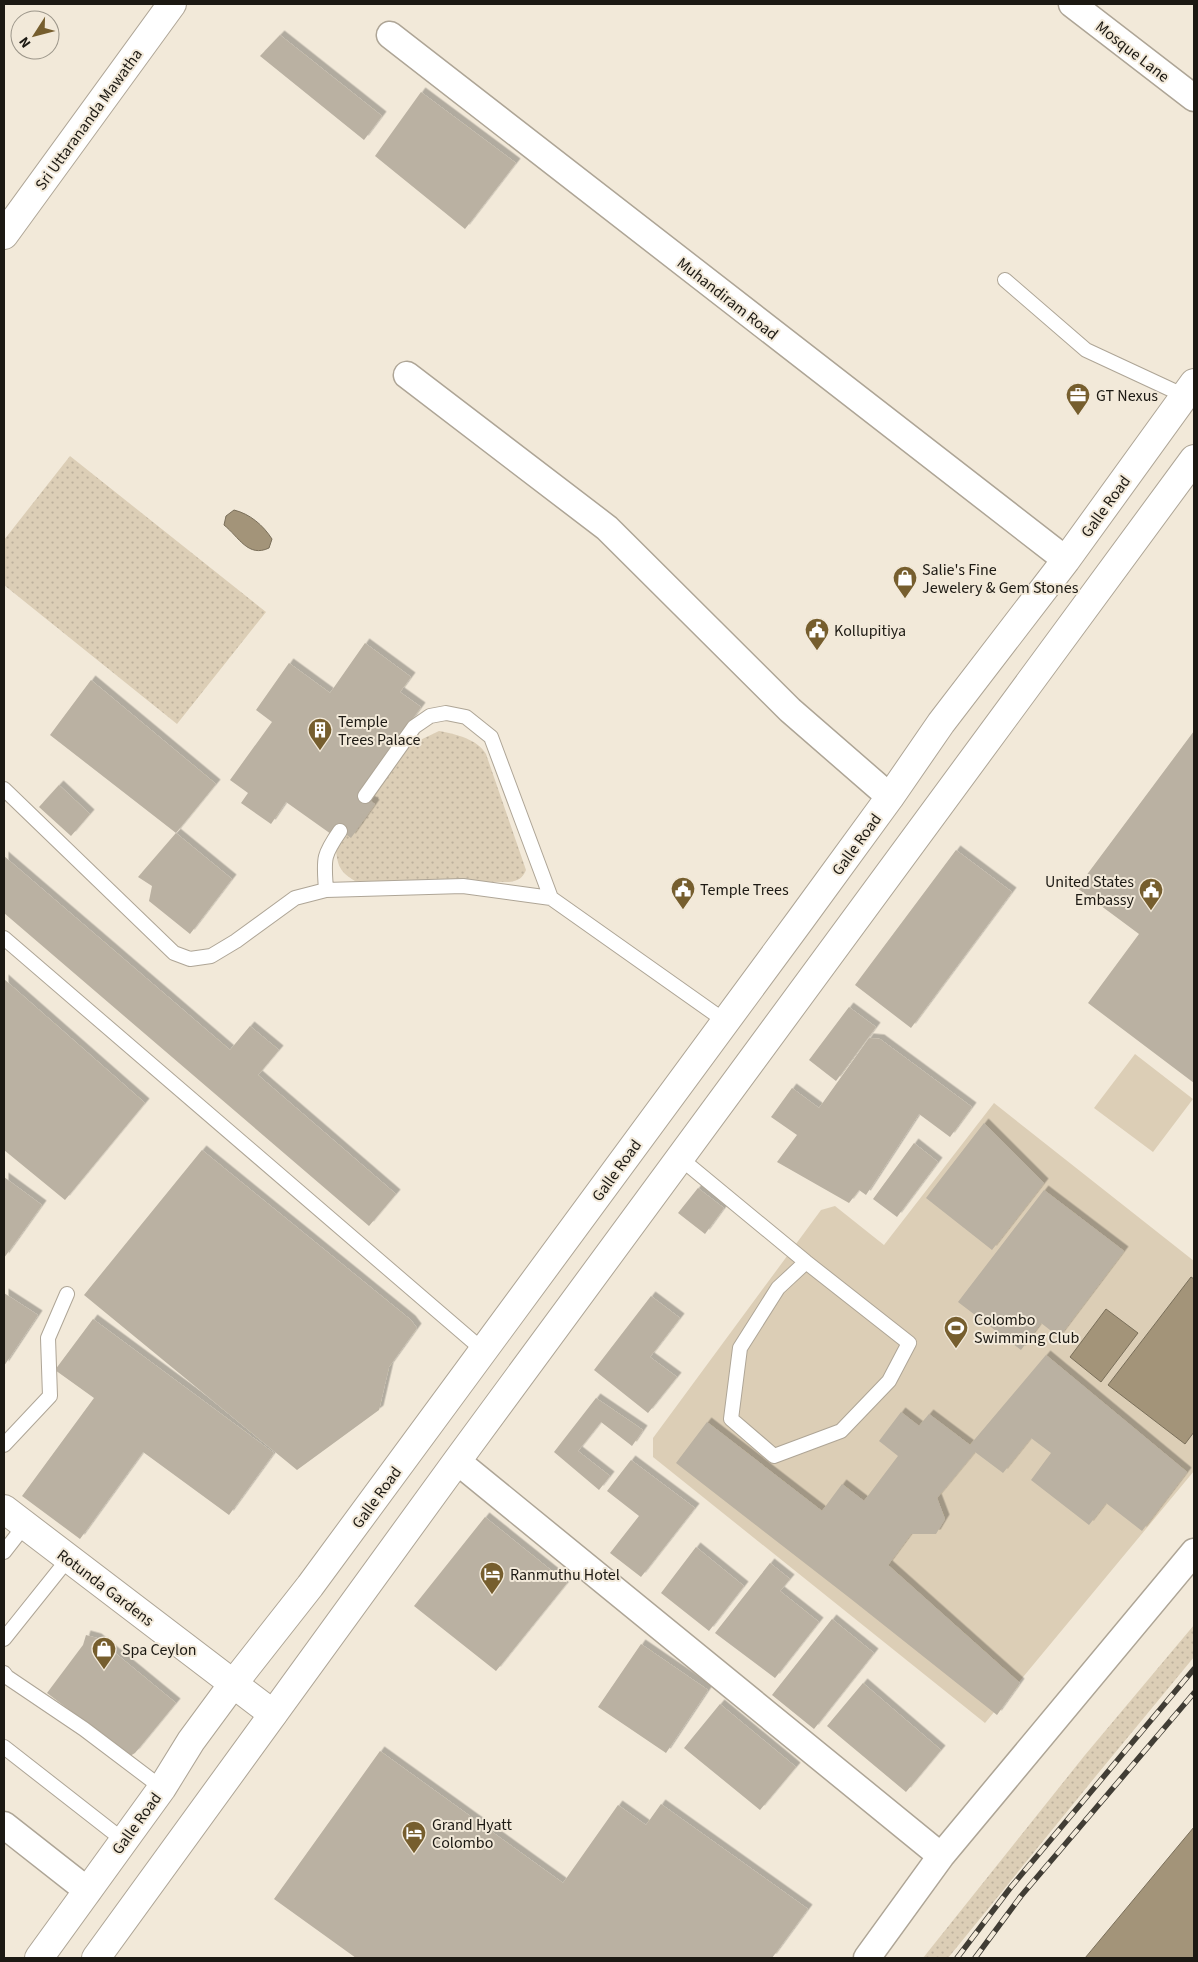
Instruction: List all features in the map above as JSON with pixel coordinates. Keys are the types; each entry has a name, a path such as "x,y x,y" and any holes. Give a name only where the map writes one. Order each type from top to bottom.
{"main road":[{"name":"Sri Uttarananda Mawatha","path":"4,234 172,4"},
{"name":"Galle Road","path":"39,1958 162,1788 191,1741 310,1586 484,1351 890,797 940,724 1066,560 1190,390"},
{"path":"96,1958 457,1461 1194,460"},
{"path":"890,797 924,826"},
{"path":"725,1021 761,1047"},
{"name":"Rotunda Gardens","path":"4,1509 274,1714"}],"street":[{"name":"Mosque Lane","path":"1072,4 1194,98"},
{"name":"Muhandiram Road","path":"390,35 1066,560"},
{"path":"407,375 607,528 790,710 890,797"},
{"path":"457,1461 941,1856"},
{"path":"867,1958 941,1856 1194,1552"},
{"path":"4,1825 88,1891"}],"lane":[{"path":"1005,280 1086,350 1190,390"},
{"path":"365,796 414,727 430,716 446,713 466,717 491,737 552,898"},
{"path":"4,789 174,953 190,959 211,956 236,941 295,898 326,890 463,886 552,898 725,1021"},
{"path":"326,890 324,861 327,850 340,831"},
{"path":"4,938 484,1351"},
{"path":"680,1158 806,1262 909,1343 889,1381 841,1431 774,1456 731,1419 740,1348 778,1288 806,1262"},
{"path":"4,1445 50,1396 48,1338 67,1294"},
{"path":"4,1552 25,1525"},
{"path":"4,1639 68,1559"},
{"path":"4,1673 84,1729 162,1788"},
{"path":"4,1748 123,1840"}],"shaded area":[{"path":"70,456 266,612 177,724 4,585 4,540"},
{"path":"234,510 251,517 265,529 272,539 269,548 255,550 249,548 224,525 226,516"},
{"path":"439,731 472,741 486,754 526,870 525,873 520,879 509,882 355,881 339,866 335,844 404,751 412,744"},
{"path":"1135,1054 1193,1099 1153,1152 1094,1108"},
{"name":"Colombo Swimming Club","path":"994,1103 1194,1261 1194,1471 985,1723 653,1457 653,1438 821,1210 835,1206 884,1245"},
{"path":"1191,1277 1194,1279 1194,1432 1185,1444 1108,1385"},
{"path":"1106,1309 1138,1333 1101,1382 1070,1357"},
{"path":"1194,1625 1194,1657 948,1958 923,1958 1085,1755"},
{"path":"1194,1827 1194,1958 1085,1958"}],"building":[{"path":"280,35 382,116 364,140 260,56"},
{"path":"421,92 516,163 465,229 375,156"},
{"name":"Temple Trees Palace","path":"365,643 411,677 400,692 421,707 360,792 375,804 351,838 336,827 331,834 286,802 271,824 241,803 248,793 230,780 272,722 256,710 289,663 330,693"},
{"path":"91,680 216,784 176,833 50,735"},
{"name":"United States Embassy","path":"1194,731 1194,1083 1088,1003 1139,934 1077,888"},
{"path":"59,785 90,814 71,836 39,807"},
{"path":"176,833 232,879 190,934 149,901 152,886 138,877"},
{"path":"956,850 1012,892 911,1028 855,985"},
{"path":"4,856 230,1050 250,1026 279,1050 258,1075 396,1194 369,1226 4,913"},
{"path":"4,979 145,1103 65,1200 4,1150"},
{"path":"849,1007 876,1027 836,1081 809,1060"},
{"path":"869,1038 880,1039 972,1107 950,1137 919,1114 866,1195 859,1190 849,1203 777,1162 797,1135 771,1117 792,1088 819,1108"},
{"path":"984,1123 1044,1183 992,1250 926,1198"},
{"path":"914,1143 938,1162 897,1217 873,1199"},
{"path":"202,1150 411,1320 417,1328 389,1367 379,1410 297,1470 84,1295"},
{"path":"4,1177 42,1205 4,1258"},
{"path":"698,1188 724,1208 705,1234 678,1213"},
{"path":"1044,1190 1124,1251 1059,1337 1041,1323 1021,1350 958,1302"},
{"path":"4,1293 38,1315 4,1366"},
{"path":"651,1296 680,1318 650,1357 677,1377 648,1413 594,1370"},
{"path":"93,1319 274,1453 229,1515 143,1452 80,1539 22,1496 94,1398 55,1370"},
{"path":"1046,1355 1187,1472 1142,1531 1106,1503 1089,1525 1031,1480 1051,1453 1031,1438 1003,1473 975,1452 937,1498 945,1519 936,1534 911,1534 888,1565 1020,1683 997,1715 676,1463 707,1422 822,1511 842,1484 864,1501 898,1456 879,1441 901,1412 919,1426 929,1414 970,1445"},
{"path":"596,1398 643,1430 632,1446 601,1422 578,1451 610,1476 599,1490 554,1452"},
{"path":"631,1460 695,1508 641,1577 610,1553 639,1516 607,1491"},
{"path":"485,1517 567,1583 496,1671 414,1606"},
{"path":"696,1547 744,1586 709,1631 661,1593"},
{"path":"770,1563 790,1579 780,1591 819,1622 775,1678 715,1633"},
{"path":"832,1619 874,1653 814,1729 772,1695"},
{"path":"86,1635 97,1638 176,1703 135,1753 130,1756 47,1693 83,1645"},
{"path":"641,1644 708,1690 666,1753 598,1707"},
{"path":"863,1683 941,1750 906,1792 827,1726"},
{"path":"720,1704 796,1767 760,1810 684,1748"},
{"name":"Grand Hyatt Colombo","path":"380,1751 563,1883 618,1805 646,1825 661,1804 808,1909 772,1958 356,1958 274,1899"}],"railway":[{"path":"957,1958 1011,1887 1194,1669"},
{"path":"975,1958 1021,1896 1194,1693"}],"place":[{"name":"GT Nexus","path":"1078,416"},
{"name":"Salie's Fine Jewelery & Gem Stones","path":"905,599"},
{"name":"Kollupitiya","path":"817,651"},
{"name":"Temple Trees Palace","path":"320,751"},
{"name":"Temple Trees","path":"683,910"},
{"name":"United States Embassy","path":"1151,911"},
{"name":"Colombo Swimming Club","path":"956,1349"},
{"name":"Ranmuthu Hotel","path":"492,1595"},
{"name":"Spa Ceylon","path":"104,1670"},
{"name":"Grand Hyatt Colombo","path":"414,1854"}]}
